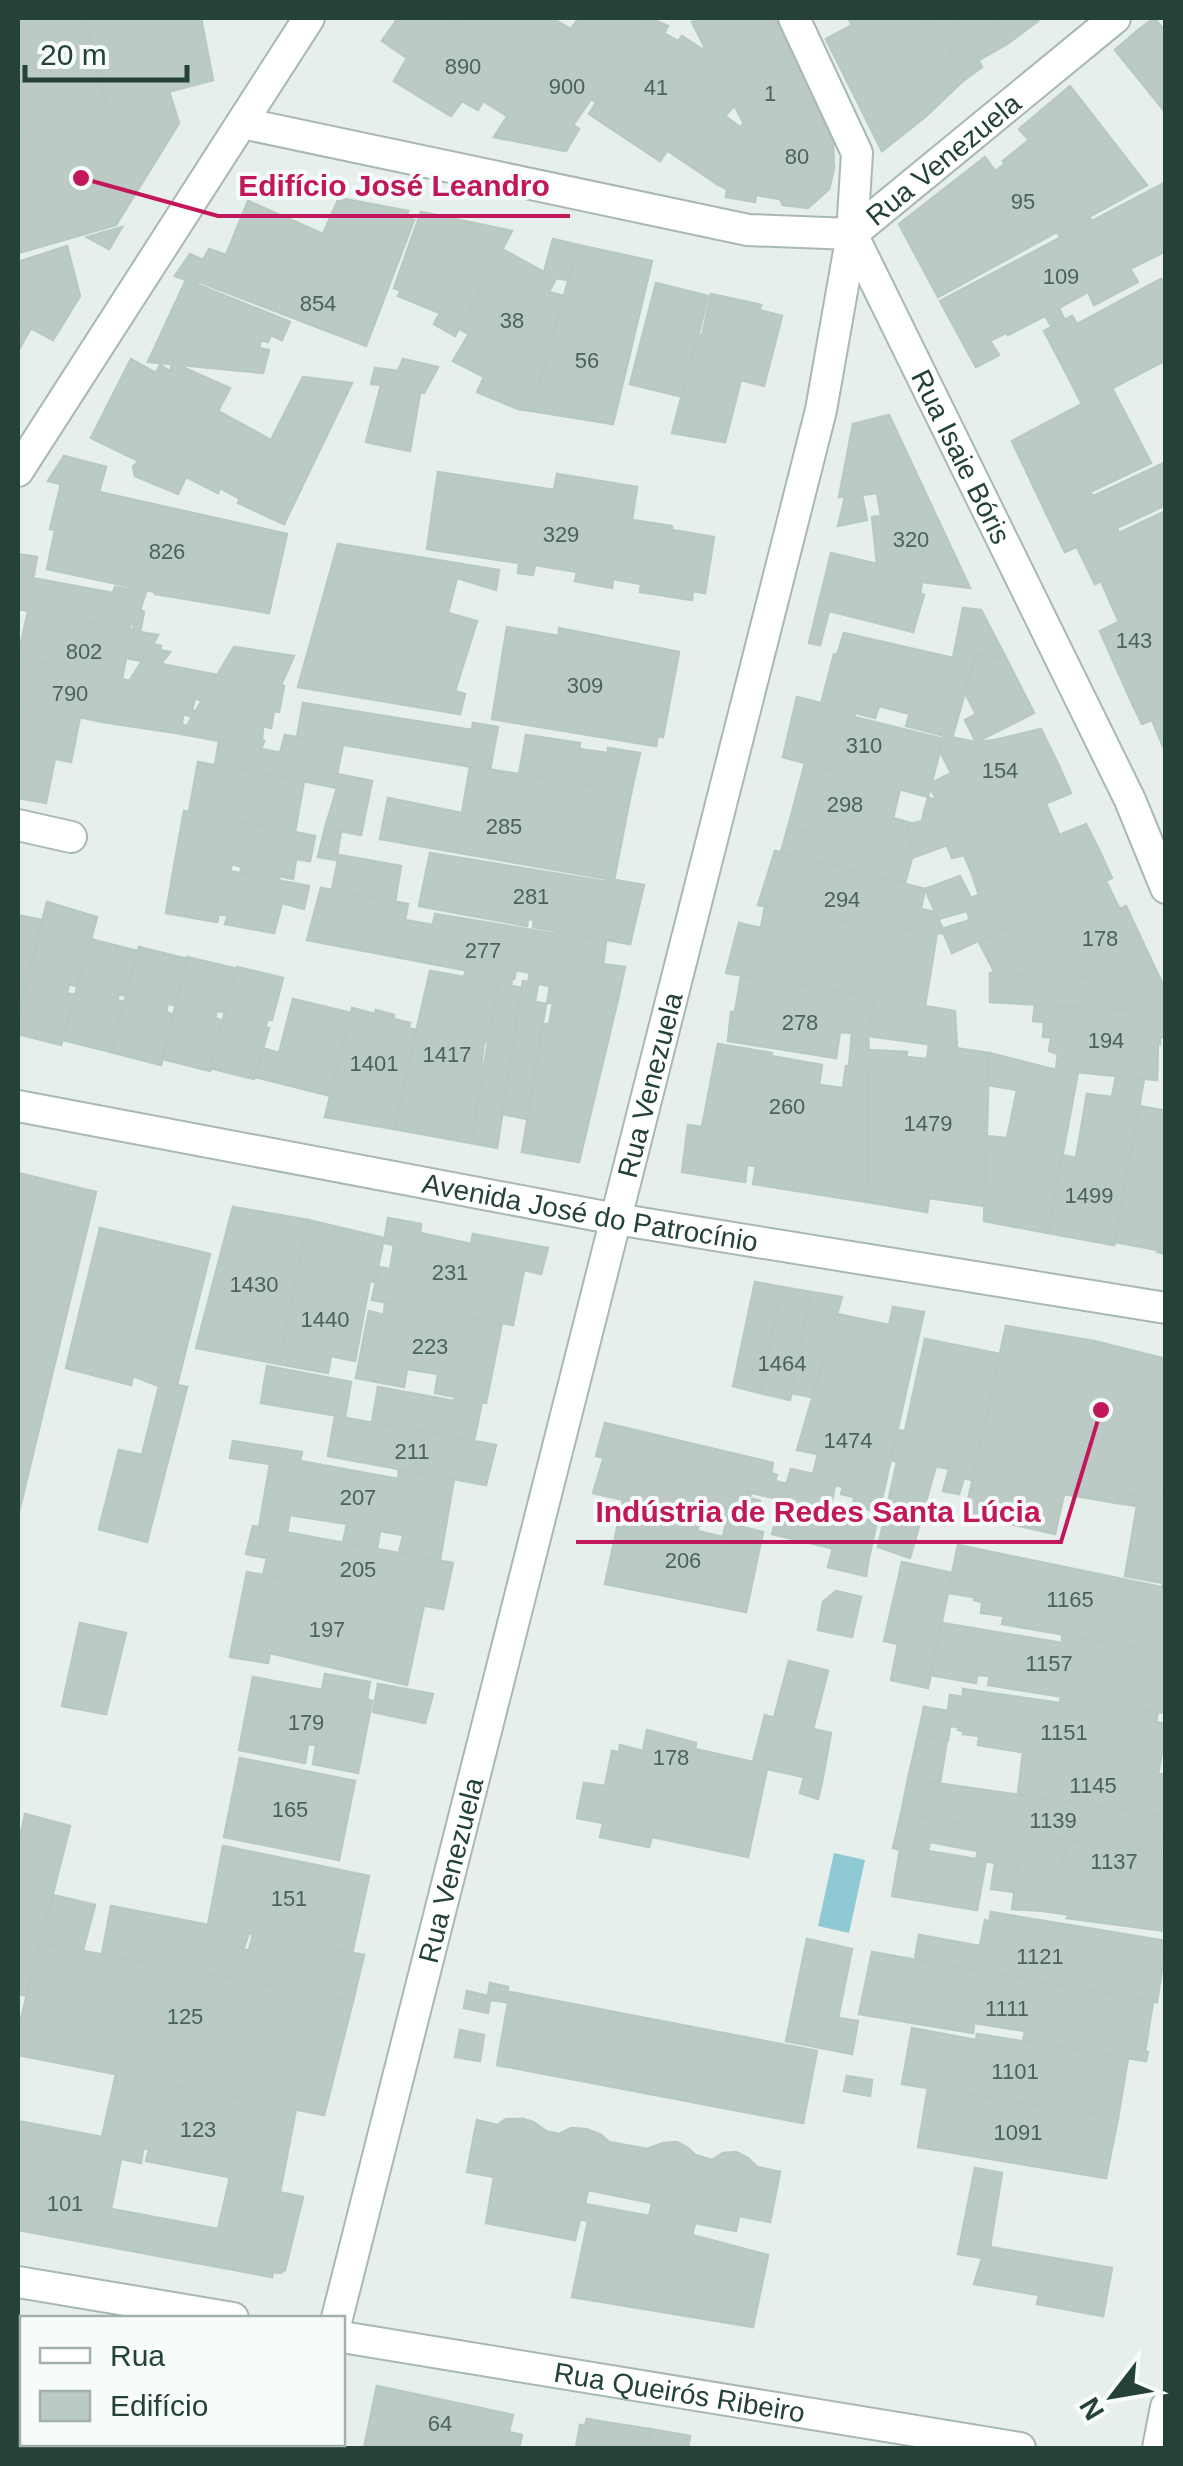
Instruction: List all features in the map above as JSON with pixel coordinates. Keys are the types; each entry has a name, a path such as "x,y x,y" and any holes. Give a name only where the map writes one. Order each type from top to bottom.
{"street":[{"path":"18,472 309,18"},
{"name":"Rua Isaie Bóris","path":"794,18 857,153 852,234 1130,800 1166,888"},
{"name":"Rua Venezuela","path":"337,2316 821,410 852,234 1115,18"},
{"path":"242,123 748,230 852,234"},
{"path":"18,825 71,837"},
{"name":"Avenida José do Patrocínio","path":"18,1106 616,1219 1166,1308"},
{"path":"18,2282 221,2316"},
{"name":"Rua Queirós Ribeiro","path":"345,2337 1020,2448"},
{"path":"1158,2448 1166,2407"}],"water":[{"path":"834,1853 865,1860 849,1933 818,1926"}],"building":[{"path":"18,18 86,18 107,108 18,131"},
{"path":"86,18 201,18 213,80 107,108"},
{"path":"398,18 449,18 535,73 507,116 483,101 478,110 462,101 451,116 394,81 407,58 382,41"},
{"path":"449,18 551,18 571,29 579,18 650,18 596,102 591,99 573,125 579,129 566,151 494,137 535,73"},
{"path":"650,18 668,26 664,33 678,41 682,36 703,50 704,47 717,72 660,161 589,114"},
{"path":"703,18 776,18 779,22 706,50 692,22"},
{"path":"848,18 925,18 933,32 940,27 964,80 882,151 826,39 852,25"},
{"path":"925,18 956,18 982,67 964,80 940,27 933,32"},
{"path":"956,18 992,18 1007,44 979,60"},
{"path":"992,18 1036,18 1038,21 1007,44"},
{"path":"1154,18 1166,32 1166,66 1137,31"},
{"path":"779,22 794,58 725,87 706,50"},
{"path":"1137,31 1166,66 1166,113 1115,50"},
{"path":"794,58 816,100 747,130 725,87"},
{"path":"717,72 734,106 725,116 740,127 738,130 749,142 717,184 665,149"},
{"path":"1070,86 1147,185 1089,217 1092,221 1061,238 1057,232 938,297 899,224 985,157 995,171 1005,164 1003,161 1029,140 1019,129"},
{"path":"169,91 179,123 116,225 18,253 18,131"},
{"path":"816,100 833,143 834,169 829,189 808,208 783,205 747,130"},
{"path":"744,123 780,199 756,195 755,202 726,197 727,189 717,184 749,142 738,130"},
{"path":"1166,182 1166,251 1130,269 1138,282 1094,305 1088,292 1059,308 1065,321 1052,327 1045,316 990,341 999,355 976,367 940,301"},
{"path":"339,198 408,211 406,217 414,220 366,346 197,281 196,284 290,322 282,340 271,335 268,342 261,340 259,348 269,350 263,373 148,362 186,280 175,276 190,254 203,260 209,249 226,255 248,201 323,234"},
{"path":"421,212 512,231 455,336 434,324 440,313 398,296 401,291 394,288"},
{"path":"122,227 109,249 87,237"},
{"path":"553,239 578,245 568,280 556,278 549,292 564,296 532,411 518,409 477,392 484,377 453,361 469,334 461,330 502,249 544,272"},
{"path":"578,245 652,261 613,424 532,411"},
{"path":"67,246 80,296 53,340 18,321 18,262"},
{"path":"1161,279 1166,287 1166,313 1063,367 1044,331 1072,316 1077,324"},
{"path":"656,283 708,296 683,397 630,384"},
{"path":"711,294 761,305 759,310 782,316 764,386 741,380 725,442 672,433"},
{"path":"1166,313 1166,360 1082,404 1063,367"},
{"path":"18,321 31,328 18,351"},
{"path":"131,359 156,373 160,365 170,371 173,363 230,388 218,411 271,440 303,377 352,383 284,524 238,503 240,499 220,488 218,493 186,477 178,494 135,476 133,467 139,461 91,438"},
{"path":"403,359 438,367 424,393 420,393 410,451 366,442 381,385 371,384 375,368 398,371"},
{"path":"1112,388 1151,463 1046,513 1012,441"},
{"path":"889,415 970,588 922,582 920,594 924,595 913,632 829,611 820,645 809,643 831,553 877,564 872,517 881,516 877,493 862,495 867,520 838,526 845,497 839,497 853,424"},
{"path":"64,456 106,467 99,492 287,534 269,613 155,594 47,569 55,530 50,529 61,484 48,481"},
{"path":"1166,462 1166,505 1065,552 1046,513 1088,492 1094,496"},
{"path":"438,472 554,490 557,474 637,487 632,520 714,537 705,593 693,591 692,600 640,592 641,584 613,579 612,588 575,581 577,572 535,565 533,575 518,573 519,563 427,549"},
{"path":"1166,511 1166,549 1095,584 1077,547"},
{"path":"338,544 499,570 496,590 457,578 448,613 477,621 455,691 465,694 460,714 298,687"},
{"path":"1166,549 1166,599 1119,622 1101,581"},
{"path":"18,554 37,557 34,574 18,571"},
{"path":"18,571 34,574 32,578 113,593 115,587 146,592 140,610 144,612 140,632 133,631 134,624 130,624 130,630 18,609"},
{"path":"1166,599 1166,649 1118,672 1100,631"},
{"path":"963,608 981,610 1005,656 976,654 952,738 906,726 910,714 879,706 875,718 821,704 834,654 837,655 844,633 953,658"},
{"path":"28,611 158,635 143,661 126,658 122,679 18,657"},
{"path":"507,627 559,636 559,628 679,652 663,737 658,736 656,746 492,719"},
{"path":"153,644 170,652 161,664 217,675 202,701 195,698 192,717 183,714 182,724 187,727 182,734 103,722"},
{"path":"234,647 294,656 281,685 284,686 279,712 274,711 271,728 263,726 261,749 281,753 274,775 215,765 219,741 182,734"},
{"path":"1166,649 1166,684 1131,701 1118,672"},
{"path":"976,654 1005,656 1034,713 976,742 965,720 976,714 965,693"},
{"path":"18,657 130,681 103,722 18,704"},
{"path":"1166,684 1163,746 1152,720 1142,724 1131,701"},
{"path":"797,697 855,712 854,717 943,739 928,797 783,757"},
{"path":"303,703 472,730 473,723 498,727 490,770 297,737"},
{"path":"18,704 80,717 71,762 18,751"},
{"path":"1041,729 1059,766 946,815 944,811 924,812 928,798 937,799 931,783 951,773 940,751 944,736 976,742"},
{"path":"285,735 343,745 337,774 372,781 361,835 325,828 337,788 274,775"},
{"path":"526,735 580,743 579,749 640,753 631,793 519,774"},
{"path":"18,751 55,758 46,803 18,798"},
{"path":"198,762 304,781 295,832 189,812"},
{"path":"805,763 900,789 893,818 910,823 908,857 788,827"},
{"path":"470,766 631,793 614,880 380,839 388,798 462,813"},
{"path":"1059,766 1071,793 947,845 908,857 911,843 907,825 922,821 924,812 944,811 946,815"},
{"path":"1046,804 1059,834 971,871 964,855 952,858 947,845"},
{"path":"184,811 315,836 310,861 296,859 293,879 279,876 279,880 240,873 242,867 232,864 230,871 175,861"},
{"path":"1086,824 1100,852 981,907 938,919 925,889 960,876 971,898 979,895 971,871"},
{"path":"788,827 912,858 905,883 781,852"},
{"path":"325,828 341,832 336,860 318,857"},
{"path":"775,851 925,889 921,909 935,912 945,934 758,905"},
{"path":"1100,852 1112,878 952,953 942,929 970,920 967,911"},
{"path":"430,853 644,885 630,944 533,927 534,920 528,919 527,926 419,906"},
{"path":"339,855 401,866 395,902 332,890"},
{"path":"175,861 309,886 304,909 282,903 274,933 225,924 228,916 219,914 217,922 166,913"},
{"path":"1106,881 1120,910 993,969 979,942"},
{"path":"321,888 408,904 405,920 433,925 435,914 606,941 603,964 625,967 618,999 528,982 530,973 516,970 512,979 307,940"},
{"path":"47,902 97,917 78,987 69,984 67,993 75,995 61,1045 18,1034 18,1016"},
{"path":"765,906 937,933 925,1006 955,1011 957,1048 868,1036 874,997 726,973 739,923 761,928"},
{"path":"1126,906 1161,981 994,974 993,969"},
{"path":"18,915 42,920 18,1016"},
{"path":"90,939 137,951 126,996 119,994 117,1000 124,1002 111,1052 63,1040"},
{"path":"139,947 187,959 176,1006 168,1003 166,1012 174,1015 161,1065 111,1052"},
{"path":"187,957 237,969 225,1012 217,1011 215,1018 223,1021 210,1071 163,1059"},
{"path":"237,967 283,978 272,1020 268,1019 265,1027 269,1028 254,1079 210,1068"},
{"path":"466,970 499,976 488,1042 484,1042 484,1067 471,1143 394,1129 430,971 464,977"},
{"path":"990,973 1161,981 1166,989 1166,1012 990,1002"},
{"path":"499,976 512,979 511,986 522,988 497,1148 471,1143"},
{"path":"741,976 874,997 868,1036 870,1069 849,1066 852,1033 840,1032 836,1058 728,1041"},
{"path":"523,981 538,984 535,1002 546,1004 527,1119 502,1114"},
{"path":"550,986 618,999 579,1162 522,1152 543,1024 549,1024 553,1003 547,1003"},
{"path":"293,999 351,1013 331,1096 255,1077 263,1048 279,1053"},
{"path":"1035,1005 1166,1012 1166,1037 1160,1037 1158,1043 1157,1080 1056,1070 1058,1054 1049,1051 1051,1037 1043,1037 1044,1022 1033,1021"},
{"path":"352,1008 394,1015 393,1019 410,1023 408,1028 416,1030 394,1129 325,1117"},
{"path":"718,1044 822,1065 819,1085 843,1088 846,1066 870,1069 867,1202 753,1184 756,1166 747,1165 745,1182 682,1172 688,1125 702,1127"},
{"path":"929,1044 989,1053 985,1206 929,1198 927,1212 867,1202 869,1050 907,1052 906,1057 927,1059"},
{"path":"989,1053 1078,1072 1048,1233 984,1221 986,1136 1007,1138 1017,1090 988,1085"},
{"path":"1116,1076 1144,1079 1114,1245 1048,1233 1062,1155 1076,1158 1087,1094 1112,1097"},
{"path":"1139,1106 1166,1111 1166,1254 1115,1242"},
{"path":"18,1173 96,1192 18,1516"},
{"path":"233,1207 308,1220 279,1364 196,1348"},
{"path":"388,1218 421,1224 420,1233 471,1244 473,1234 548,1248 541,1274 524,1270 513,1325 372,1300 379,1267 390,1269 394,1245 384,1243"},
{"path":"308,1220 384,1238 375,1282 370,1281 355,1361 331,1356 328,1373 279,1364"},
{"path":"100,1228 210,1254 177,1385 187,1387 147,1542 99,1529 119,1450 142,1455 159,1386 133,1376 131,1385 66,1368"},
{"path":"755,1282 782,1287 760,1393 733,1386"},
{"path":"782,1287 811,1292 790,1400 760,1393"},
{"path":"811,1292 842,1297 812,1397 791,1393"},
{"path":"385,1302 502,1323 486,1403 435,1393 438,1374 407,1369 404,1387 356,1378 369,1311 384,1315"},
{"path":"893,1307 924,1312 879,1512 853,1506 854,1497 841,1494 843,1487 835,1485 830,1512 877,1522 869,1557 772,1534 791,1469 813,1474 818,1454 797,1450 837,1314 889,1325"},
{"path":"1006,1326 1094,1341 1166,1359 1166,1482 1162,1499 1120,1493 1117,1503 1064,1494 1055,1534 965,1514"},
{"path":"925,1339 1000,1354 972,1480 964,1478 959,1494 943,1491 949,1469 936,1466 910,1558 878,1547 897,1462 891,1460 898,1430 905,1431"},
{"path":"267,1366 351,1382 345,1417 261,1403"},
{"path":"378,1387 454,1401 455,1397 482,1402 474,1441 372,1422"},
{"path":"335,1416 496,1445 486,1485 328,1456"},
{"path":"605,1423 773,1463 771,1473 777,1475 775,1481 787,1484 782,1500 596,1456"},
{"path":"233,1441 302,1452 300,1461 398,1479 399,1470 454,1479 440,1560 399,1553 403,1535 380,1531 377,1549 343,1542 347,1524 290,1515 287,1533 259,1527 270,1464 230,1458"},
{"path":"604,1457 751,1493 749,1498 760,1501 754,1523 743,1520 742,1527 593,1493"},
{"path":"1166,1482 1166,1588 1162,1588 1163,1583 1125,1576 1137,1506 1117,1503 1120,1493 1162,1499"},
{"path":"623,1501 701,1517 697,1531 723,1537 726,1523 763,1532 746,1612 605,1584"},
{"path":"253,1526 453,1563 443,1609 263,1575 267,1558 246,1554"},
{"path":"958,1545 1166,1588 1166,1652 1002,1624 1004,1616 981,1613 982,1602 974,1597 948,1593"},
{"path":"833,1548 869,1557 866,1576 828,1567"},
{"path":"902,1562 952,1573 928,1688 891,1680 898,1644 884,1641"},
{"path":"247,1572 424,1605 407,1685 270,1653 268,1663 230,1657"},
{"path":"836,1591 861,1597 852,1637 818,1630 823,1602"},
{"path":"80,1623 126,1633 106,1714 62,1706"},
{"path":"942,1623 1062,1643 1062,1635 1166,1652 1166,1713 988,1685 990,1676 977,1675 976,1683 930,1675"},
{"path":"789,1661 828,1671 813,1729 831,1733 822,1782 818,1799 800,1793 804,1777 767,1769 748,1857 652,1837 649,1847 600,1837 603,1823 577,1818 584,1783 605,1786 612,1751 619,1752 620,1745 643,1751 647,1730 696,1743 695,1749 753,1762 765,1715 774,1718"},
{"path":"325,1674 370,1682 367,1699 372,1701 358,1773 313,1764 316,1745 308,1744 305,1763 239,1750 253,1677 322,1690"},
{"path":"378,1684 433,1694 425,1723 373,1712"},
{"path":"963,1689 1060,1703 1061,1696 1158,1712 1156,1722 1166,1724 1166,1730 1158,1774 978,1745 979,1736 963,1734 959,1727 950,1726 948,1740 918,1735 924,1707 948,1711 950,1695 963,1697"},
{"path":"918,1735 947,1740 940,1783 908,1779"},
{"path":"1023,1752 1166,1775 1166,1816 1018,1794"},
{"path":"240,1758 355,1781 339,1860 224,1837"},
{"path":"908,1779 1166,1816 1161,1855 901,1814"},
{"path":"25,1814 70,1826 27,1996 18,1994 18,1847"},
{"path":"901,1814 1068,1840 1061,1868 1019,1860 1015,1892 991,1889 995,1863 986,1861 977,1910 892,1896 900,1850 893,1848","holes":["930,1842 978,1851 976,1859 928,1851"]},
{"path":"1068,1840 1166,1855 1166,1887 1061,1868"},
{"path":"223,1846 369,1876 352,1954 208,1925"},
{"path":"1019,1860 1166,1887 1166,1931 1012,1909"},
{"path":"53,1895 95,1905 83,1950 40,1943"},
{"path":"111,1906 249,1933 243,1950 249,1950 253,1934 364,1955 353,2001 102,1954"},
{"path":"991,1912 1166,1941 1157,2002 915,1959 919,1935 980,1946 985,1920 989,1922"},
{"path":"807,1939 852,1949 838,2018 858,2021 852,2054 786,2041"},
{"path":"40,1943 353,2001 324,2115 18,2055 18,2031"},
{"path":"872,1952 1153,2002 1146,2061 1023,2041 1025,2031 974,2023 973,2033 859,2014"},
{"path":"490,1983 508,1987 506,2002 490,2000 488,2013 464,2008 467,1991 488,1996"},
{"path":"510,1992 817,2051 803,2123 497,2065"},
{"path":"912,2028 976,2040 977,2034 1128,2058 1118,2118 902,2084"},
{"path":"460,2030 484,2035 480,2061 455,2057"},
{"path":"116,2074 296,2109 280,2192 229,2182 229,2177 146,2161 149,2149 131,2146 143,2150 141,2163 18,2138 18,2121 102,2137"},
{"path":"847,2076 872,2080 870,2096 844,2091"},
{"path":"928,2088 1118,2118 1106,2178 918,2147"},
{"path":"506,2119 523,2119 559,2134 571,2128 586,2129 609,2142 647,2149 677,2142 695,2155 712,2160 723,2153 736,2152 757,2167 780,2172 770,2222 739,2216 736,2231 695,2223 692,2235 768,2255 753,2327 572,2297 588,2221 580,2219 575,2240 486,2223 494,2177 467,2172 477,2120 497,2125","holes":["588,2190 652,2203 649,2216 585,2204"]},
{"path":"18,2138 121,2159 111,2209 218,2229 229,2182 303,2197 285,2270 273,2272 272,2277 18,2230"},
{"path":"975,2168 1002,2173 990,2247 1112,2268 1103,2316 1037,2304 1039,2295 974,2284 982,2258 958,2254"},
{"path":"377,2386 513,2415 509,2432 522,2435 519,2448 364,2448"},
{"path":"18,2394 20,2446 76,2446 75,2448 18,2448"},
{"path":"587,2419 611,2423 606,2448 576,2448 580,2425 585,2425"},
{"path":"611,2423 650,2429 647,2448 606,2448"},
{"path":"650,2429 690,2436 688,2448 647,2448"},
{"path":"76,2446 130,2446 129,2448"},
{"path":"162,2446 200,2446 200,2448"},
{"path":"200,2446 250,2446 249,2448"}],"place":[{"name":"Edifício José Leandro","path":"81,178"},
{"name":"Indústria de Redes Santa Lúcia","path":"1101,1410"}]}
